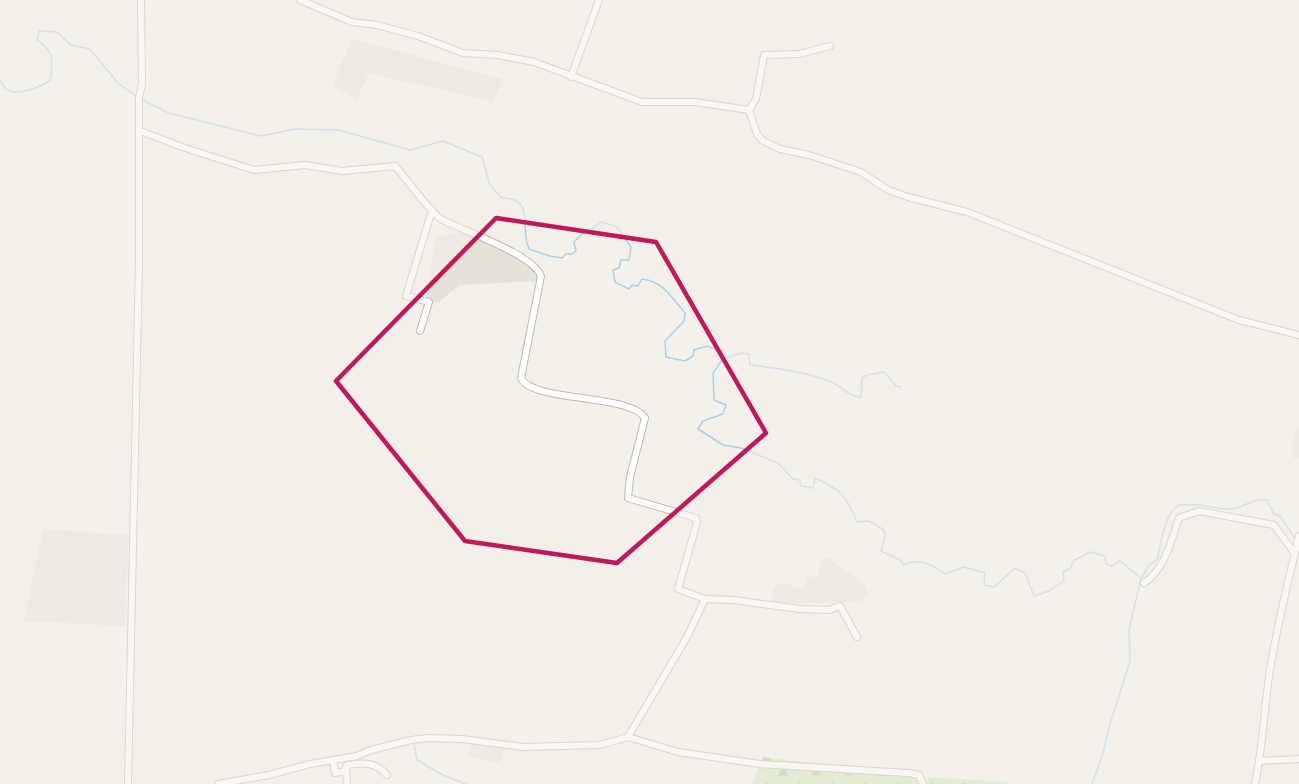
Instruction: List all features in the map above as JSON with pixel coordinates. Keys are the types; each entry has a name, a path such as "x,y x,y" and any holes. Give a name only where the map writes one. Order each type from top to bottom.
{"street":[{"path":"128,784 139,261 139,98 142,84 141,0"},
{"path":"300,0 352,22 377,25 418,36 463,53 498,55 534,62 642,102 695,102 749,110"},
{"path":"571,77 599,0"},
{"path":"749,110 756,99 764,55 799,54 830,46"},
{"path":"749,110 757,134 763,141 780,149 809,155 861,172 888,190 967,212 1239,320 1299,335"},
{"path":"140,131 254,170 305,165 342,171 395,166 438,217 517,254 539,271 541,276 520,378 522,382 533,387 639,411 645,418 630,477 628,498 696,518 697,528 678,589 705,598 799,609 829,610 840,606 857,637"},
{"path":"420,331 429,302 406,296 432,210"},
{"path":"1144,583 1155,576 1167,552 1179,518 1199,511 1274,525 1295,554"},
{"path":"1255,784 1270,670 1282,614 1282,603 1287,593 1299,536"},
{"path":"628,737 687,637 705,598"},
{"path":"218,784 357,756 371,750 428,738 462,739 524,747 600,745 628,737 678,752 760,764 909,772 919,775 923,784"},
{"path":"345,758 347,784"},
{"path":"1259,761 1299,759"},
{"path":"333,760 335,773 346,771"},
{"path":"346,771 348,765 367,763 378,767 387,775"}],"highlighted area":[{"path":"496,218 656,242 766,433 617,563 465,541 336,381"}],"shaded area":[{"path":"352,39 502,79 493,102 369,73 357,99 332,87"},
{"path":"462,231 515,256 541,274 540,281 459,285 438,303 427,298 435,237"},
{"path":"1299,423 1299,458 1293,458 1292,445"},
{"path":"43,529 129,535 125,626 24,621"},
{"path":"829,558 865,585 869,594 862,601 771,605 774,588 782,582 802,589 807,576 818,578 821,560"},
{"path":"472,743 505,748 501,763 468,757"}],"green space":[{"path":"763,757 918,777 919,784 752,784"},
{"path":"928,777 1008,782 1008,784 927,784"}],"waterway":[{"path":"0,81 6,89 16,92 50,81 52,68 50,53 37,40 39,31 57,32 71,45 90,49 118,83 137,97"},
{"path":"141,99 169,113 261,136 295,129 338,130 410,150 443,141 482,157 490,185 502,198 513,199 523,208 529,249 550,256 562,258 566,254 572,254 576,251 574,242 582,234 602,222 617,227 631,247 629,260 621,260 619,268 613,270 615,282 629,289 632,285 638,286 642,279 656,283 685,313 684,321 665,341 666,357 685,361 693,356 694,350 707,346 720,351 722,360 713,373 714,400 726,405 723,414 703,421 698,429 723,445 741,448 778,463 793,479 800,480 801,486 813,488 815,478 831,486 846,499 857,522 869,521 884,530 885,536 881,551 900,560 904,565 920,562 931,565 945,574 964,567 985,573 984,585 994,587 1015,568 1025,573 1034,596 1049,591 1064,581 1063,572 1071,568 1073,561 1090,552 1105,556 1106,564 1112,566 1120,561 1141,578 1129,630 1130,661 1092,784"},
{"path":"722,360 741,353 749,354 750,365 813,376 835,384 856,397 861,397 862,378 867,375 884,372 896,386 901,387"},
{"path":"1142,577 1149,565 1157,560 1167,521 1170,514 1180,505 1232,509 1258,500 1267,500 1274,514 1280,516 1296,540"},
{"path":"414,743 417,760 443,775 466,784"}]}
